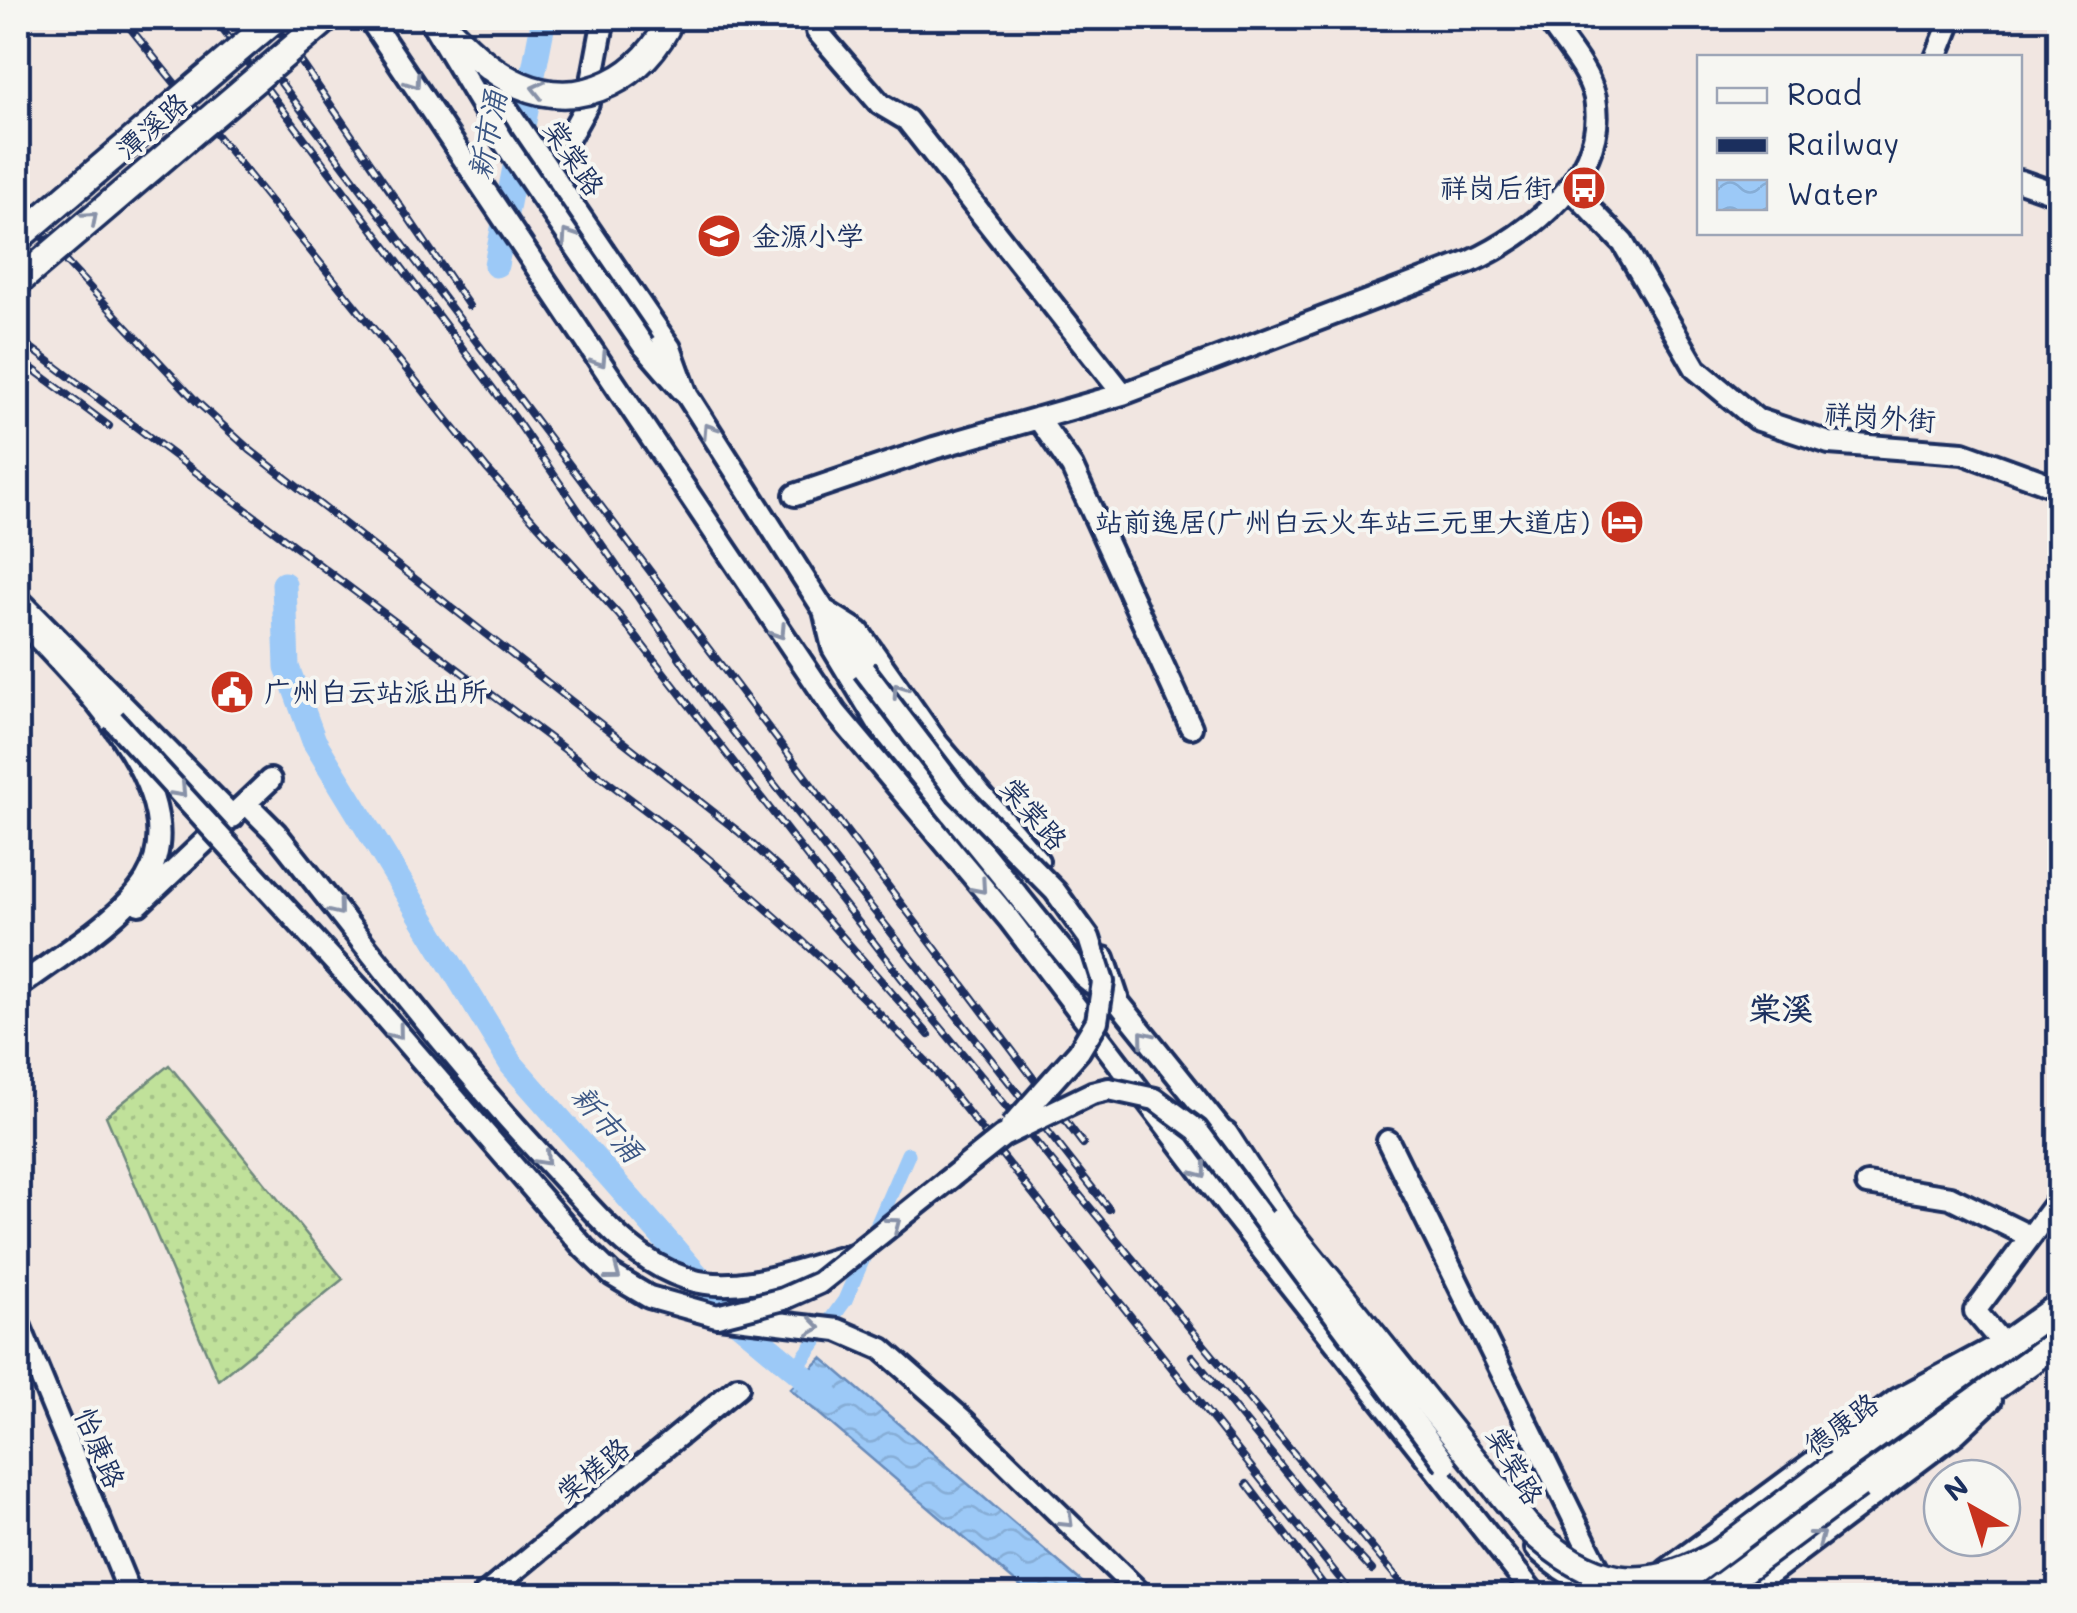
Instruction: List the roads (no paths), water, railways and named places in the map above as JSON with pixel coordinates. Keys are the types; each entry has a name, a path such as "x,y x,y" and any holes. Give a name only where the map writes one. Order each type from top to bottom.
{"main road":[{"name":"潭溪路","path":"18,238 276,18"},
{"name":"潭溪路","path":"18,282 328,18"},
{"path":"431,18 486,65 521,85 559,94 593,90 631,74 663,37 671,18"},
{"path":"1225,1135 1281,1221 1527,1526 1558,1556 1585,1572 1618,1581 1674,1574 1722,1539"},
{"name":"德康路","path":"1645,1594 2060,1306"},
{"path":"1708,1596 2060,1340"}],"street":[{"path":"369,18 836,713 1008,919 1507,1565 1536,1596"},
{"path":"431,18 502,139 643,346 686,395"},
{"name":"棠棠路","path":"431,18 498,96 670,348 686,395 824,610 859,632 937,742 1076,905 1094,931 1118,1003 1474,1446 1508,1514 1528,1540 1556,1566 1600,1592"},
{"path":"444,18 470,66"},
{"path":"569,137 588,103 604,18"},
{"path":"827,18 817,31 880,104 907,120 1123,394"},
{"path":"795,494 1123,394 1470,262 1536,224 1569,187 1589,146 1595,96 1546,18"},
{"path":"1937,55 1952,18"},
{"path":"2022,181 2060,196"},
{"name":"祥岗外街","path":"1569,187 1623,243 1696,368 1756,419 1829,444 1963,453 2060,488"},
{"path":"1038,418 1072,467 1191,727"},
{"path":"18,598 240,811 276,833 513,1126 628,1247 692,1280 738,1282 770,1279 852,1255"},
{"path":"824,610 864,670 958,793 1055,891 1089,938 1102,982 1097,1021 1079,1052 1004,1136"},
{"path":"824,610 832,648 910,766 1083,976 1118,1003"},
{"path":"18,617 374,1004 584,1248 612,1275 649,1298 717,1316 838,1330 882,1349 921,1380 1140,1593"},
{"path":"18,987 107,918 146,881 160,845 142,776 114,720"},
{"path":"18,995 147,897 270,780"},
{"path":"1148,1103 1166,1110 1175,1107 1182,1096 1180,1080"},
{"path":"717,1316 783,1298 819,1282 1004,1136 1064,1104 1109,1089 1135,1093 1166,1106 1197,1130 1220,1158 1446,1464 1507,1565"},
{"path":"1388,1141 1600,1592 1645,1594"},
{"path":"1868,1184 1950,1197 2029,1236"},
{"path":"1765,1577 1722,1539 1898,1399 2002,1343 1975,1311 2060,1197"},
{"name":"怡康路","path":"18,1322 131,1596"},
{"path":"1740,1596 1956,1433 2022,1365"},
{"name":"棠槎路","path":"483,1596 738,1386"}],"water":[{"path":"822,1358 1097,1595 1031,1595 790,1389"}],"waterway":[{"name":"新市涌","path":"496,265 544,18"},
{"name":"新市涌","path":"284,584 287,667 314,741 512,1065 738,1322 827,1396"},
{"path":"795,1370 845,1300 908,1154"}],"railway":[{"path":"122,18 487,469 619,615 928,1012 1412,1596"},
{"path":"214,18 515,418 712,705 1109,1209"},
{"path":"271,18 469,306"},
{"path":"281,83 1083,1144"},
{"path":"18,211 197,402 250,450 739,832 795,883 929,1035"},
{"path":"18,338 697,849 846,982 931,1066 1354,1596"},
{"path":"18,358 109,426"},
{"path":"1192,1356 1321,1515 1372,1570"},
{"path":"1247,1484 1332,1596"}],"place":[{"name":"祥岗后街","path":"1584,188"},
{"name":"金源小学","path":"719,236"},
{"name":"站前逸居(广州白云火车站三元里大道店)","path":"1622,522"},
{"name":"广州白云站派出所","path":"232,692"}],"district":[{"name":"棠溪","path":"1781,1009"}]}
